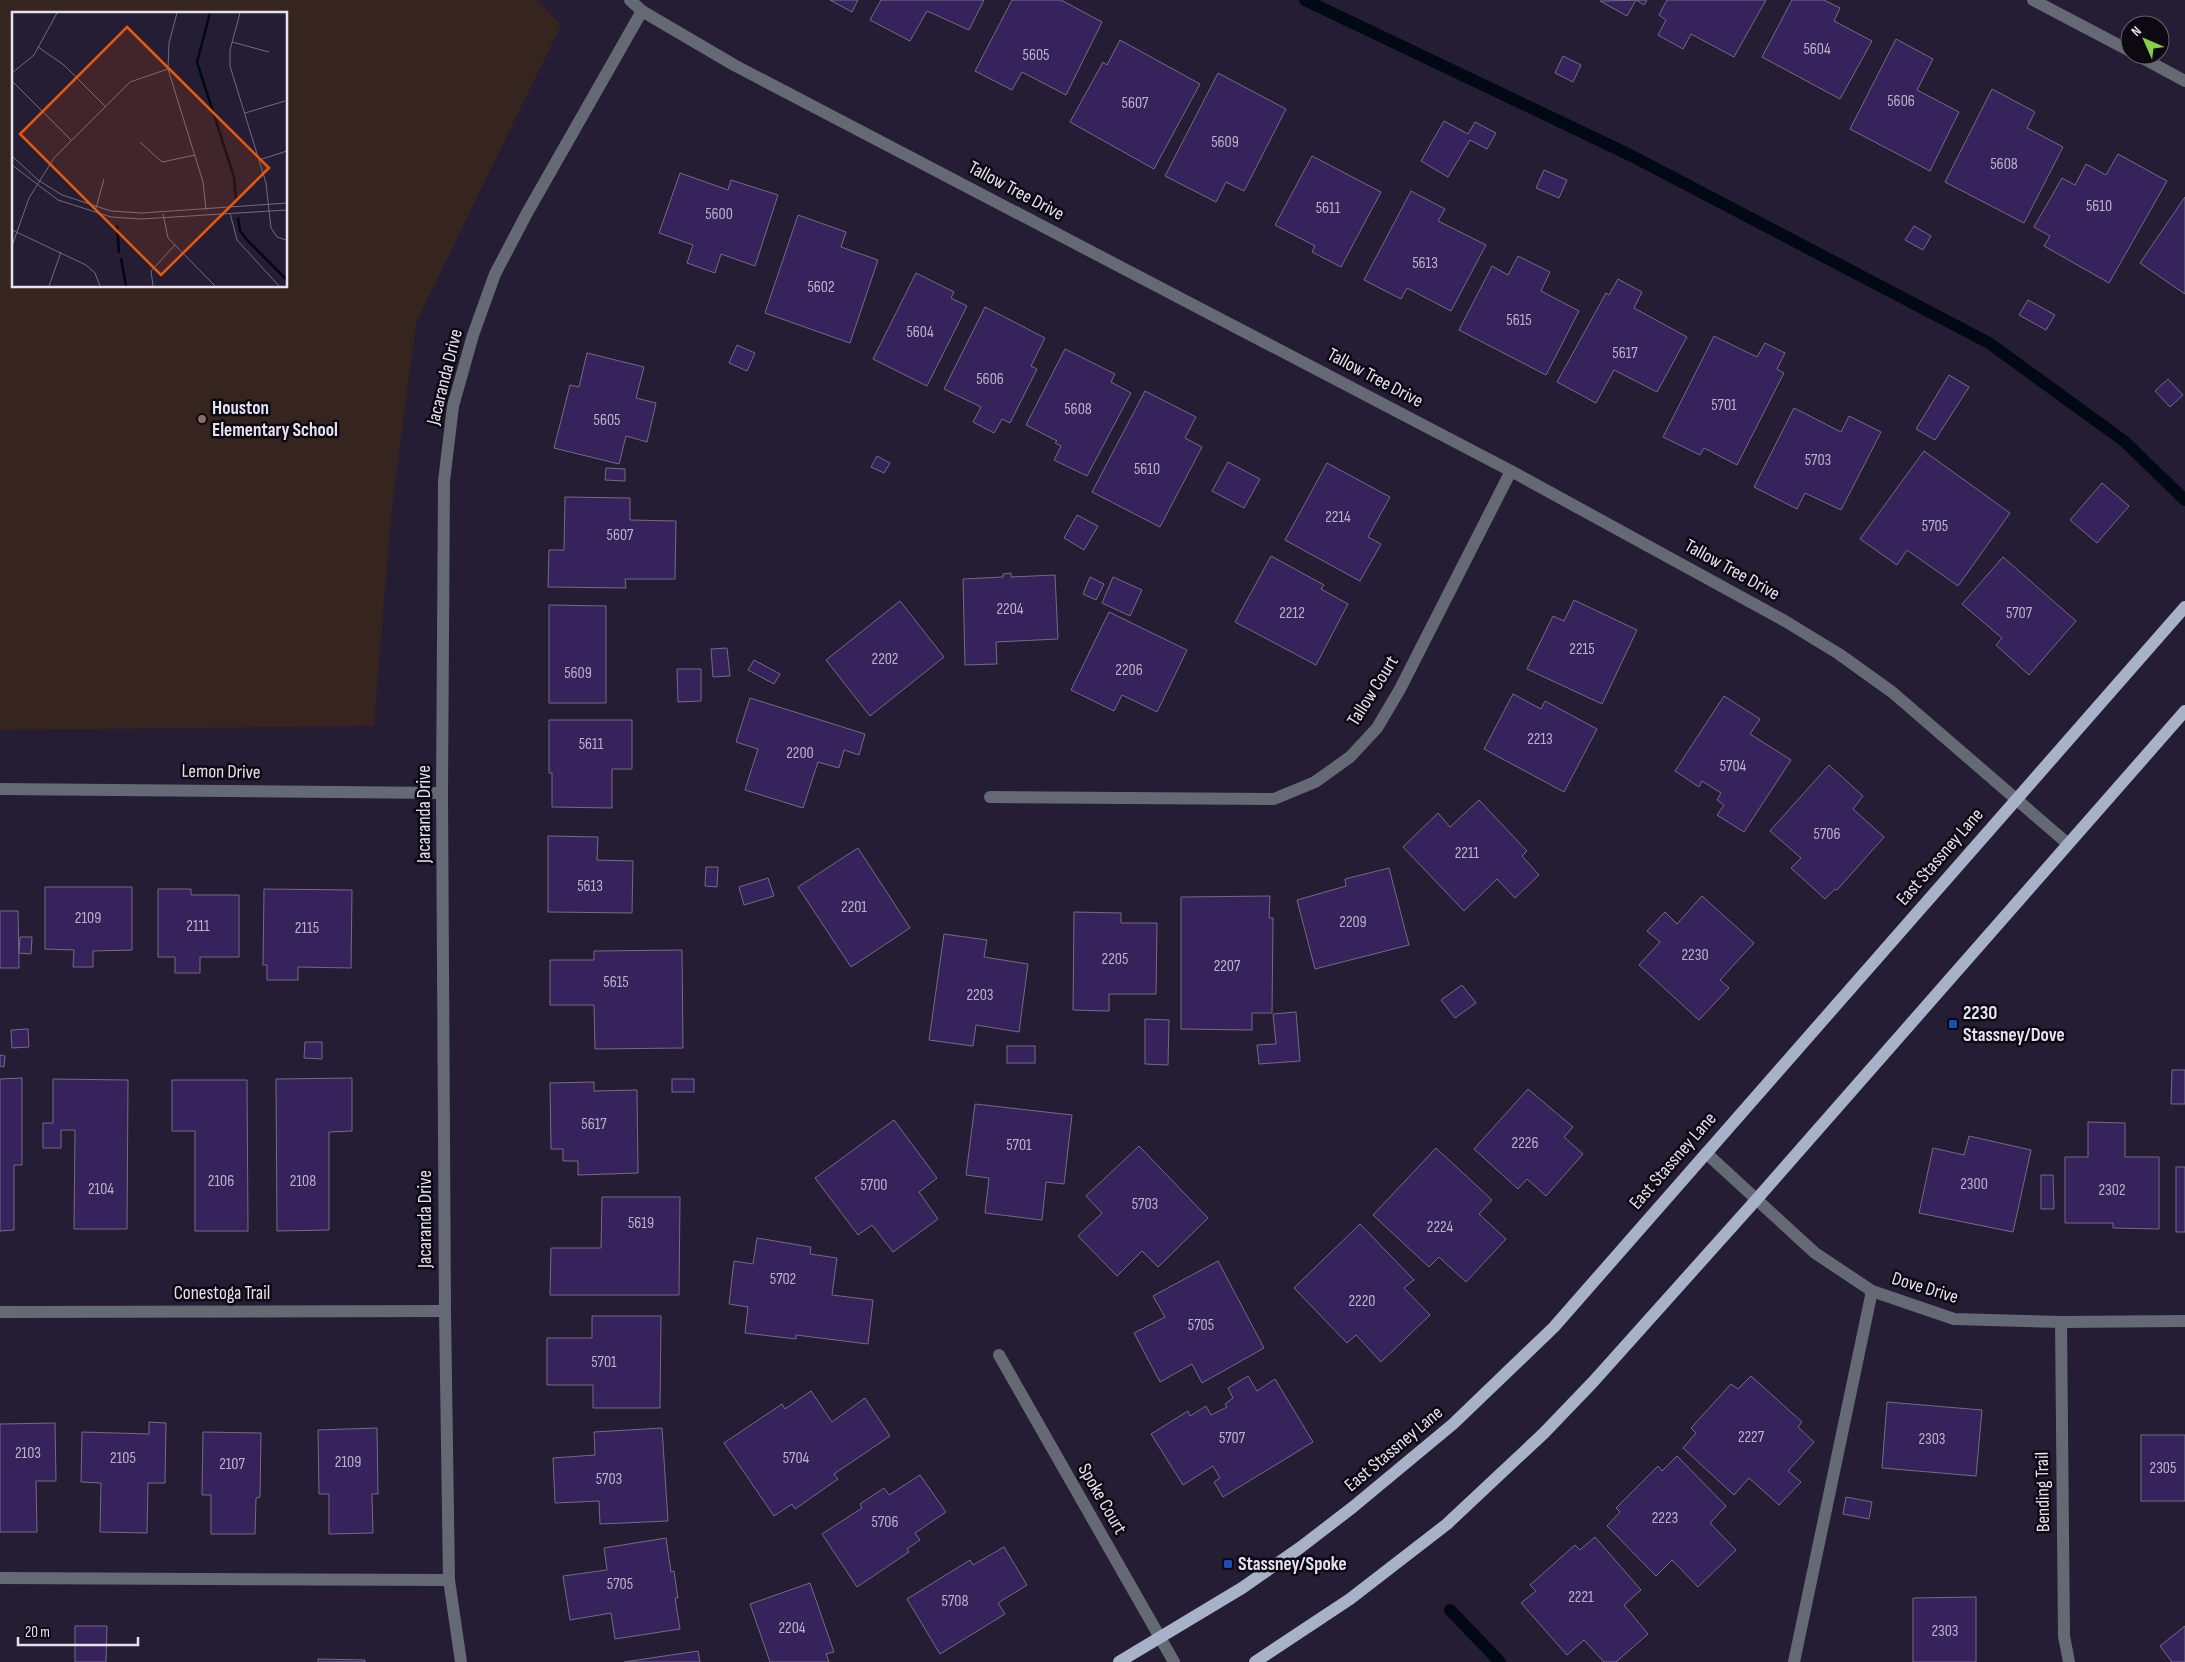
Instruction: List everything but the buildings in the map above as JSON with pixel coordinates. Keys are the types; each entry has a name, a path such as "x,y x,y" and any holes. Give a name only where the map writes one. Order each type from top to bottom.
{"main road":[{"name":"East Stassney Lane","path":"1120,1662 1242,1588 1301,1547 1404,1467 1453,1424 1554,1327 2185,607"},
{"path":"1255,1662 1350,1600 1447,1524 1487,1488 1593,1382 1756,1200 2067,843 2185,711"}],"street":[{"name":"Tallow Tree Drive","path":"630,0 642,11 734,65 1511,471 1785,621 1839,654 1892,692 2067,843"},
{"path":"2033,0 2050,4 2120,45"},
{"name":"Jacaranda Drive","path":"461,1662 449,1580 445,1311 442,793 444,481 453,406 473,336 495,274 526,213 642,11"},
{"path":"2155,65 2185,81"},
{"name":"Tallow Court","path":"990,797 1274,799 1315,782 1350,757 1377,728 1400,689 1511,471"},
{"name":"Lemon Drive","path":"0,789 442,793"},
{"name":"Dove Drive","path":"1706,1153 1815,1253 1872,1291 1954,1318 2061,1322 2185,1321"},
{"path":"1794,1662 1872,1291"},
{"name":"Conestoga Trail","path":"0,1312 445,1311"},
{"name":"Bending Trail","path":"2061,1322 2064,1636 2069,1662"},
{"name":"Spoke Court","path":"998,1355 1174,1662"},
{"path":"0,1578 449,1580"}],"shaded area":[{"name":"Houston Elementary School","path":"0,0 537,0 561,25 416,323 391,515 374,726 0,730"}],"waterway":[{"path":"1305,0 1632,156 1989,343 2124,441 2185,500"},
{"path":"1450,1610 1500,1662"}],"place":[{"name":"Houston Elementary School","path":"202,419"},
{"name":"2230 Stassney/Dove","path":"1953,1024"},
{"name":"Stassney/Spoke","path":"1228,1564"}]}
